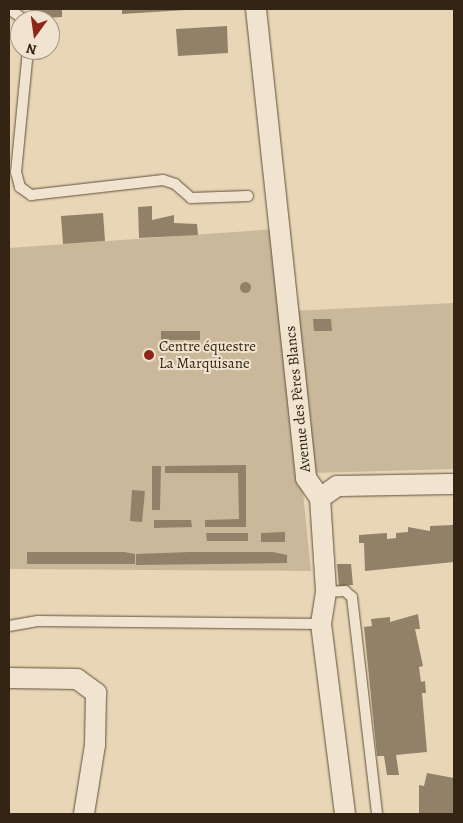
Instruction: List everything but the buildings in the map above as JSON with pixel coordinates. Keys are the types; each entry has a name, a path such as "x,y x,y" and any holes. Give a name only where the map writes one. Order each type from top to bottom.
{"street":[{"name":"Avenue des Pères Blancs","path":"256,9 306,478 320,498"},
{"path":"345,814 321,624 326,592 320,498 337,486 454,484"},
{"path":"9,678 77,679 96,692 95,745 84,814"}],"lane":[{"path":"27,60 16,172 20,187 31,195 163,180 175,184 191,198 248,196"},
{"path":"326,592 345,591 352,597 377,814"},
{"path":"9,626 38,621 321,624"}],"shaded area":[{"name":"Centre équestre La Marquisane","path":"276,229 311,571 9,569 9,248"},
{"path":"454,303 454,469 311,473 292,311"}],"place":[{"name":"Centre équestre La Marquisane","path":"149,355"}]}
